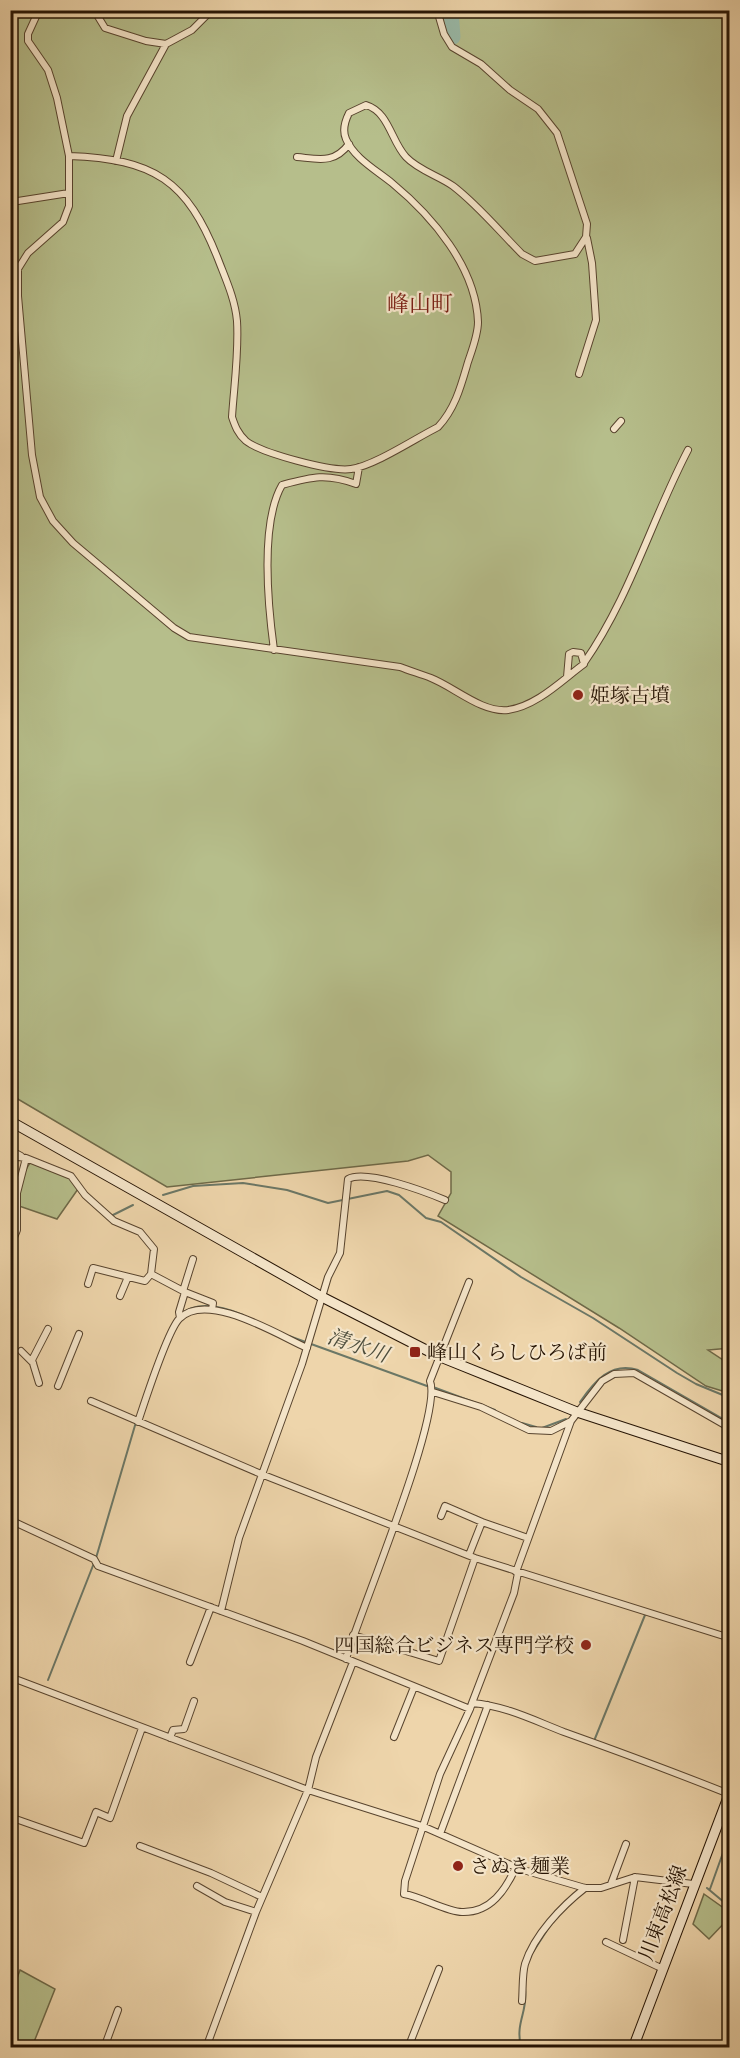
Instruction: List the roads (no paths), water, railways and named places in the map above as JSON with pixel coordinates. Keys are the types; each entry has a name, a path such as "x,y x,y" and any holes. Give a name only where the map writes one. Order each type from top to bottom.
{"street":[{"path":"39,10 28,34 28,41 48,70 69,156 69,206 63,222 28,253 18,269 18,296 32,454 40,497 53,521 73,543 174,628 189,637 220,643 400,668 432,678 491,708 508,710 546,693 584,664 636,573 666,492 688,450"},
{"path":"94,10 105,28 146,41 166,44"},
{"path":"116,161 126,116 166,44 192,30 213,10"},
{"path":"437,10 444,34 452,46 481,64 549,121 557,133 587,224 586,237 592,267 596,320 579,374"},
{"path":"69,156 116,161 147,168 159,175 191,204 206,228 235,304 237,323 232,417 238,432 247,441 262,449 333,468 359,467 438,427 445,420 459,392 478,326 474,292 463,267 450,246 402,191 356,154 349,144 344,129 349,113 366,105 376,108 382,115 397,146 408,160 455,188 522,254 535,261 575,254 586,237"},
{"path":"297,157 334,158 341,155 349,144"},
{"path":"18,201 69,193"},
{"path":"614,429 621,421"},
{"path":"274,650 269,610 270,529 275,497 282,485 316,476 336,476 356,484 359,467"},
{"path":"567,676 569,654 573,652 581,654 584,664"},
{"path":"10,1121 322,1298 438,1356 577,1412 729,1462"},
{"path":"10,1149 24,1157 66,1173 85,1195 114,1221 146,1238 154,1249 151,1274 145,1281 93,1268 88,1284"},
{"path":"10,1156 24,1157"},
{"path":"12,1243 17,1230 17,1193 24,1157"},
{"path":"221,1611 239,1538 252,1508 261,1474 307,1348 331,1270 340,1253 348,1179 357,1176 409,1185 445,1200"},
{"path":"138,1422 179,1315 193,1259"},
{"path":"151,1274 213,1306 307,1348"},
{"path":"120,1296 128,1277"},
{"path":"206,2048 256,1912 308,1790 316,1757 350,1661 353,1635 394,1526 419,1448 433,1391 430,1381 469,1282"},
{"path":"179,1315 213,1306"},
{"path":"33,1363 48,1329"},
{"path":"58,1386 79,1334"},
{"path":"21,1352 33,1363 39,1383"},
{"path":"516,1867 498,1898 482,1909 461,1912 404,1894 405,1881 440,1774 471,1706 514,1593 517,1573 528,1538 571,1421 602,1381 625,1371 634,1373 729,1428"},
{"path":"433,1391 481,1407 529,1430 551,1431 571,1421"},
{"path":"91,1401 261,1474 472,1557 729,1638"},
{"path":"441,1516 445,1506 528,1538"},
{"path":"10,1520 94,1559 98,1566 211,1607 414,1687 471,1706 488,1705 505,1708 557,1729 621,1750 729,1793"},
{"path":"353,1635 439,1661 482,1522"},
{"path":"190,1662 211,1607"},
{"path":"10,1677 308,1790 422,1826 516,1867 585,1888 601,1888 634,1877 693,1884"},
{"path":"394,1737 414,1687"},
{"path":"170,1738 174,1730 184,1729 194,1701"},
{"path":"440,1834 488,1705"},
{"path":"10,1817 84,1843 96,1812 110,1818 142,1728"},
{"name":"川東高松線","path":"633,2048 661,1968 729,1793"},
{"path":"611,1884 626,1844"},
{"path":"140,1846 262,1897"},
{"path":"623,1940 634,1877"},
{"path":"196,1886 225,1902 256,1912"},
{"path":"522,2001 525,1965 531,1950 553,1916 585,1888"},
{"path":"606,1942 661,1968"},
{"path":"408,2048 439,1969"},
{"path":"104,2048 118,2010"}],"waterway":[{"path":"451,10 453,37"},
{"path":"163,1195 193,1186 243,1183 287,1190 328,1203 387,1191 399,1195 426,1218 441,1222 521,1277 593,1318 677,1373 696,1384 730,1398"},
{"path":"111,1216 133,1205"},
{"name":"清水川","path":"180,1315 187,1310 202,1306 211,1306 243,1315"},
{"name":"清水川","path":"289,1336 427,1386"},
{"name":"清水川","path":"580,1402 604,1375 620,1368 628,1368 638,1370 730,1423"},
{"name":"清水川","path":"433,1387 495,1410"},
{"name":"清水川","path":"542,1428 566,1419"},
{"path":"96,1558 136,1422"},
{"name":"清水川","path":"522,1423 536,1427"},
{"path":"48,1680 94,1563"},
{"path":"594,1741 645,1615"},
{"path":"710,1889 724,1850 730,1842"},
{"path":"707,1888 725,1903"},
{"path":"728,1907 730,1912"},
{"path":"533,1952 551,1924"},
{"path":"521,2048 520,2024 525,2005 525,1989"}],"place":[{"name":"姫塚古墳","path":"578,695"},
{"name":"峰山くらしひろば前","path":"415,1352"},
{"name":"四国総合ビジネス専門学校","path":"586,1645"},
{"name":"さぬき麺業","path":"458,1866"}],"district":[{"name":"峰山町","path":"420,304"}]}
